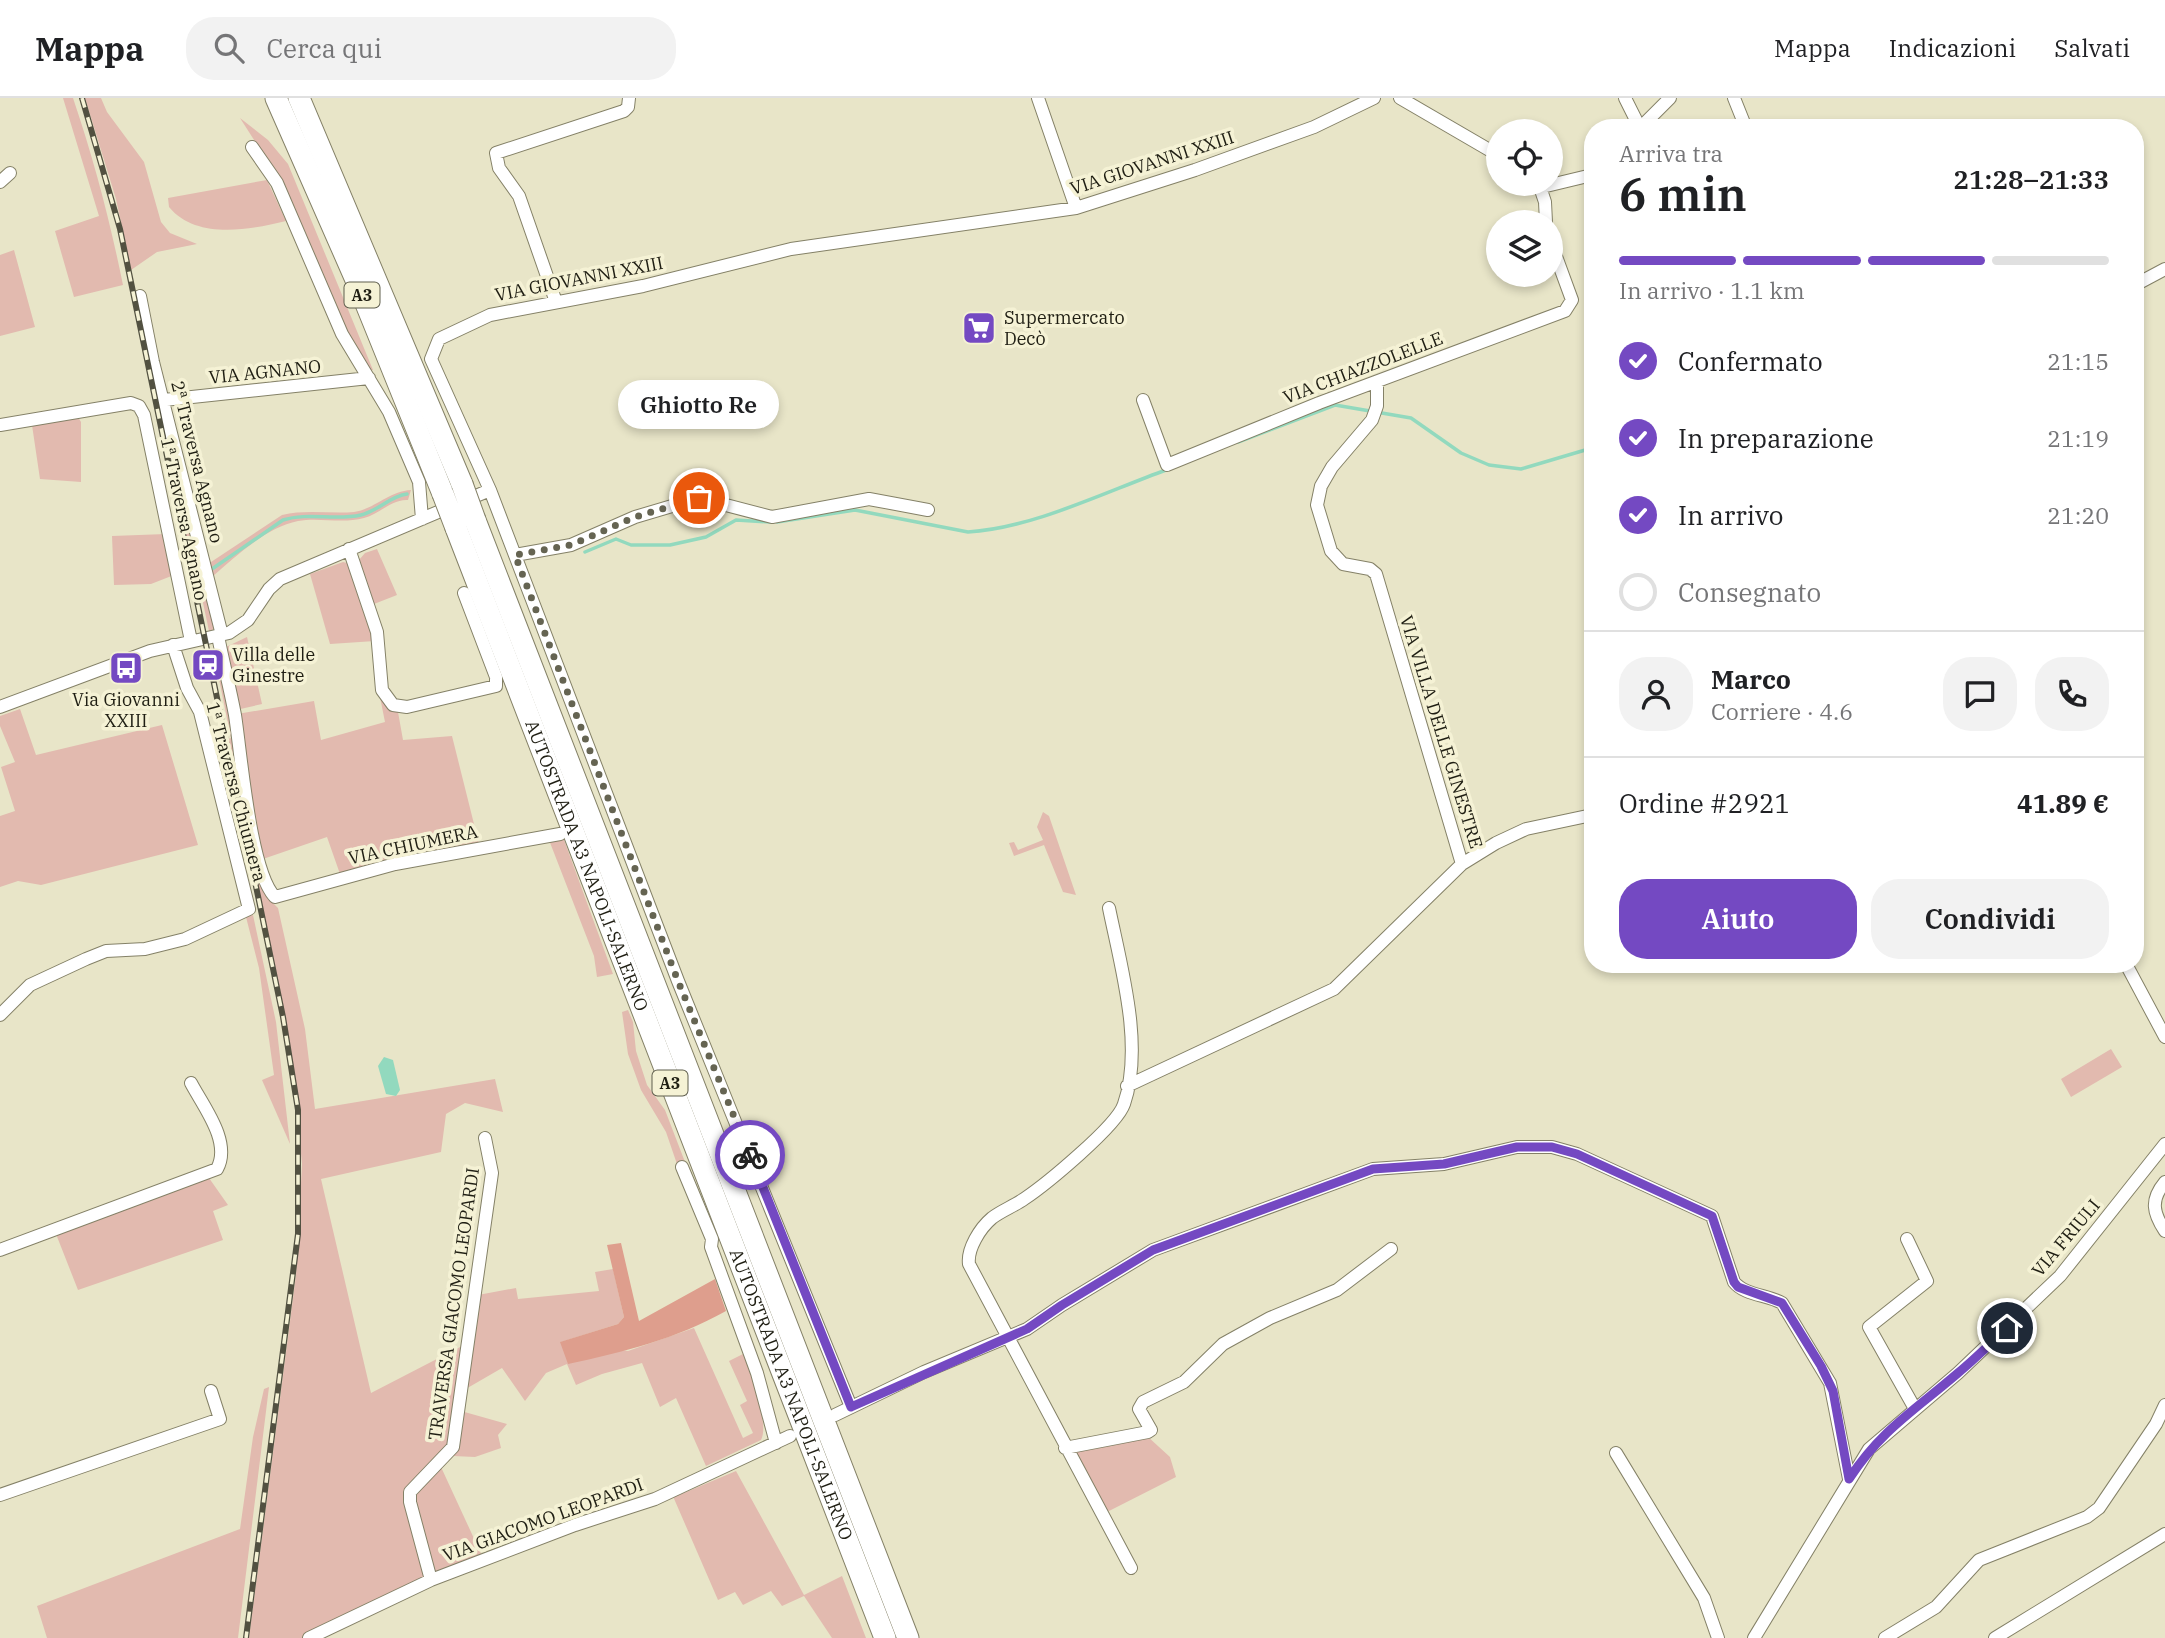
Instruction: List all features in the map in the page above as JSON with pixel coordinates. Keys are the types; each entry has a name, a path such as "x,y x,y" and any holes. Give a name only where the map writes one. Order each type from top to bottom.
{"highway":[{"name":"AUTOSTRADA A3 NAPOLI-SALERNO","path":"276,98 355,278 453,489"},
{"name":"AUTOSTRADA A3 NAPOLI-SALERNO","path":"299,98 453,489 798,1418 886,1638"},
{"name":"AUTOSTRADA A3 NAPOLI-SALERNO","path":"466,524 908,1638"}],"street":[{"path":"556,302 519,196 499,168 496,153 624,111 628,107 629,98"},
{"path":"1038,98 1076,208"},
{"name":"VIA GIOVANNI XXIII","path":"490,490 431,359 432,348 439,339 490,315 643,286 791,249 1076,208 1195,170 1314,127 1374,98"},
{"path":"1400,98 1486,148"},
{"path":"1625,98 1636,119"},
{"path":"1649,119 1670,98"},
{"path":"1734,98 1742,119"},
{"path":"252,147 276,183 342,334 389,412 419,482 422,519"},
{"path":"1563,181 1584,177"},
{"path":"2144,280 2165,269"},
{"name":"VIA CHIAZZOLELLE","path":"1143,400 1167,465 1568,309 1571,296 1563,275"},
{"name":"2ª Traversa Agnano","path":"140,296 220,636 251,829 265,880 275,897"},
{"name":"VIA AGNANO","path":"164,400 369,378"},
{"name":"VIA VILLA DELLE GINESTRE","path":"1127,1086 1334,989 1462,864 1376,575 1370,569 1343,564 1331,551 1317,505 1321,486 1332,467 1376,410 1377,382"},
{"name":"1ª Traversa Agnano","path":"0,425 131,402 139,406 144,415 191,641"},
{"path":"0,707 150,651 220,636 240,628 269,589 280,579 490,490 708,1055 851,1407"},
{"path":"515,555 571,545 635,517 699,498 772,517 869,499 928,510"},
{"path":"349,549 377,632 382,690 393,705 407,707 496,686 496,677 464,593"},
{"name":"1ª Traversa Chiumera","path":"0,1015 30,985 86,959 106,951 145,949 185,939 249,909 200,712 187,688 173,645"},
{"path":"1462,864 1527,829 1584,818"},
{"name":"VIA CHIUMERA","path":"275,897 395,864 559,834"},
{"path":"1109,908 1133,1039 1122,1110 1037,1190 990,1219 970,1250 969,1264 1131,1568"},
{"path":"2131,973 2165,1037"},
{"path":"0,1250 216,1169 221,1161 219,1139 191,1083"},
{"name":"TRAVERSA GIACOMO LEOPARDI","path":"431,1580 410,1502 410,1492 453,1447 492,1172 485,1138"},
{"name":"VIA FRIULI","path":"1754,1638 1869,1448 1914,1407 1958,1373 2060,1276 2165,1144"},
{"path":"835,1415 943,1364 1027,1329 1072,1298 1153,1250 1320,1186 1373,1169 1444,1164 1517,1147 1552,1147 1577,1154 1712,1216 1734,1282 1738,1287 1782,1303 1830,1383 1849,1479"},
{"path":"682,1167 712,1239 711,1247 762,1387 776,1443"},
{"path":"2165,1182 2154,1199 2155,1216 2165,1231"},
{"path":"1907,1239 1927,1281 1869,1327 1914,1407"},
{"path":"1065,1448 1148,1432 1150,1430 1139,1409 1143,1402 1184,1382 1223,1344 1270,1318 1337,1290 1391,1249"},
{"path":"0,1495 220,1419 211,1391"},
{"path":"1885,1638 1936,1607 1979,1560 2087,1517 2099,1508 2156,1424 2165,1405"},
{"name":"VIA GIACOMO LEOPARDI","path":"309,1638 431,1580 575,1525 655,1499 790,1436"},
{"path":"1616,1453 1697,1586 1718,1638"},
{"path":"1995,1638 2165,1534"}],"shaded area":[{"path":"63,98 73,98 81,121 123,285 74,297 55,231 99,216"},
{"path":"85,98 101,98 107,112 144,162 161,222 170,233 197,244 157,252 131,270 116,199"},
{"path":"240,118 268,140 288,164 373,370 368,371 345,329 286,190"},
{"path":"267,180 286,221 224,230 194,224 169,207 168,198"},
{"path":"14,250 35,327 0,336 0,255"},
{"path":"151,376 217,628 209,631 192,551 188,552"},
{"path":"78,417 81,422 81,482 40,479 32,425"},
{"path":"411,490 408,500 396,502 364,518 298,521 274,530 252,544 212,577 208,564 282,515 300,512 354,512 396,493"},
{"path":"166,534 174,575 151,584 114,585 112,536"},
{"path":"377,549 397,595 374,604 359,560 365,553"},
{"path":"343,562 351,564 375,641 330,644 310,574"},
{"path":"247,637 262,704 236,710 226,647"},
{"path":"221,678 269,899 278,908 305,1029 315,1109 495,1079 503,1112 465,1103 446,1114 441,1152 321,1179 371,1393 462,1346 451,1444 407,1488 427,1578 303,1638 249,1638 296,1275 302,1164 291,1052 228,739 231,738 219,679"},
{"path":"380,697 398,712 403,740 452,736 479,844 340,874 327,837 263,859 237,714 314,701 321,740 385,722"},
{"path":"20,709 36,755 162,725 198,845 41,885 18,881 0,887 0,816 15,811 1,767 15,762 0,726 0,716"},
{"path":"1043,812 1049,816 1076,895 1063,892 1044,845 1014,856 1009,843 1014,842 1018,850 1043,840 1037,827"},
{"path":"563,837 613,974 597,977 594,956 549,840"},
{"path":"253,915 276,1022 290,1144 262,1080 274,1075 259,968 246,917"},
{"path":"628,1010 633,1022 636,1051 647,1085 665,1110 685,1162 678,1167 666,1132 641,1090 628,1054 622,1012"},
{"path":"2111,1049 2122,1067 2071,1097 2061,1079"},
{"path":"384,1057 393,1060 400,1090 396,1096 386,1094 378,1066"},
{"path":"209,1178 228,1205 213,1211 223,1240 78,1290 56,1234"},
{"path":"621,1243 639,1321 715,1279 726,1311 649,1344 568,1364 560,1342 618,1324 624,1317 607,1245"},
{"path":"613,1269 624,1317 618,1324 561,1342 628,1351 694,1328 743,1438 753,1433 740,1405 747,1401 729,1361 743,1354 761,1410 761,1440 706,1466 676,1398 660,1407 642,1363 602,1374 576,1385 567,1364 546,1373 525,1401 502,1368 464,1390 478,1295 516,1288 518,1299 599,1291 595,1272"},
{"path":"269,1387 238,1638 47,1638 37,1606 240,1529 253,1437 264,1389"},
{"path":"461,1411 507,1424 498,1435 501,1448 475,1457 453,1456"},
{"path":"1147,1436 1170,1457 1176,1477 1109,1511 1103,1508 1076,1452"},
{"path":"441,1467 483,1558 435,1576 412,1495"},
{"path":"736,1471 804,1595 842,1576 866,1638 832,1638 804,1596 782,1606 771,1591 743,1605 735,1592 718,1600 672,1494 679,1495"}],"waterway":[{"path":"1238,442 1335,405 1411,418 1461,453 1489,465 1521,469 1584,450"},
{"path":"777,522 855,510 968,532 993,529 1068,508 1166,470"},
{"path":"212,569 283,520 361,515 407,494"},
{"path":"585,552 616,539 631,545 670,545 706,537 736,520 770,522"}],"railway":[{"path":"82,98 120,229 283,1017 298,1110 298,1234 246,1638"}],"way so far":[{"path":"699,498 635,517 571,545 515,555 603,778 678,981 750,1155"}],"place":[{"name":"Supermercato Decò","path":"979,328"},
{"name":"Ghiotto Re","path":"699,498"},
{"name":"Villa delle Ginestre","path":"208,665"},
{"name":"Via Giovanni XXIII","path":"126,668"}],"route":[{"path":"750,1155 851,1407 1027,1329 1112,1273 1153,1250 1320,1186 1373,1169 1444,1164 1517,1147 1552,1147 1577,1154 1641,1186 1706,1211 1712,1216 1734,1282 1738,1287 1762,1293 1782,1303 1830,1383 1849,1479 1869,1448 1885,1432 1958,1373 2007,1328"}]}
